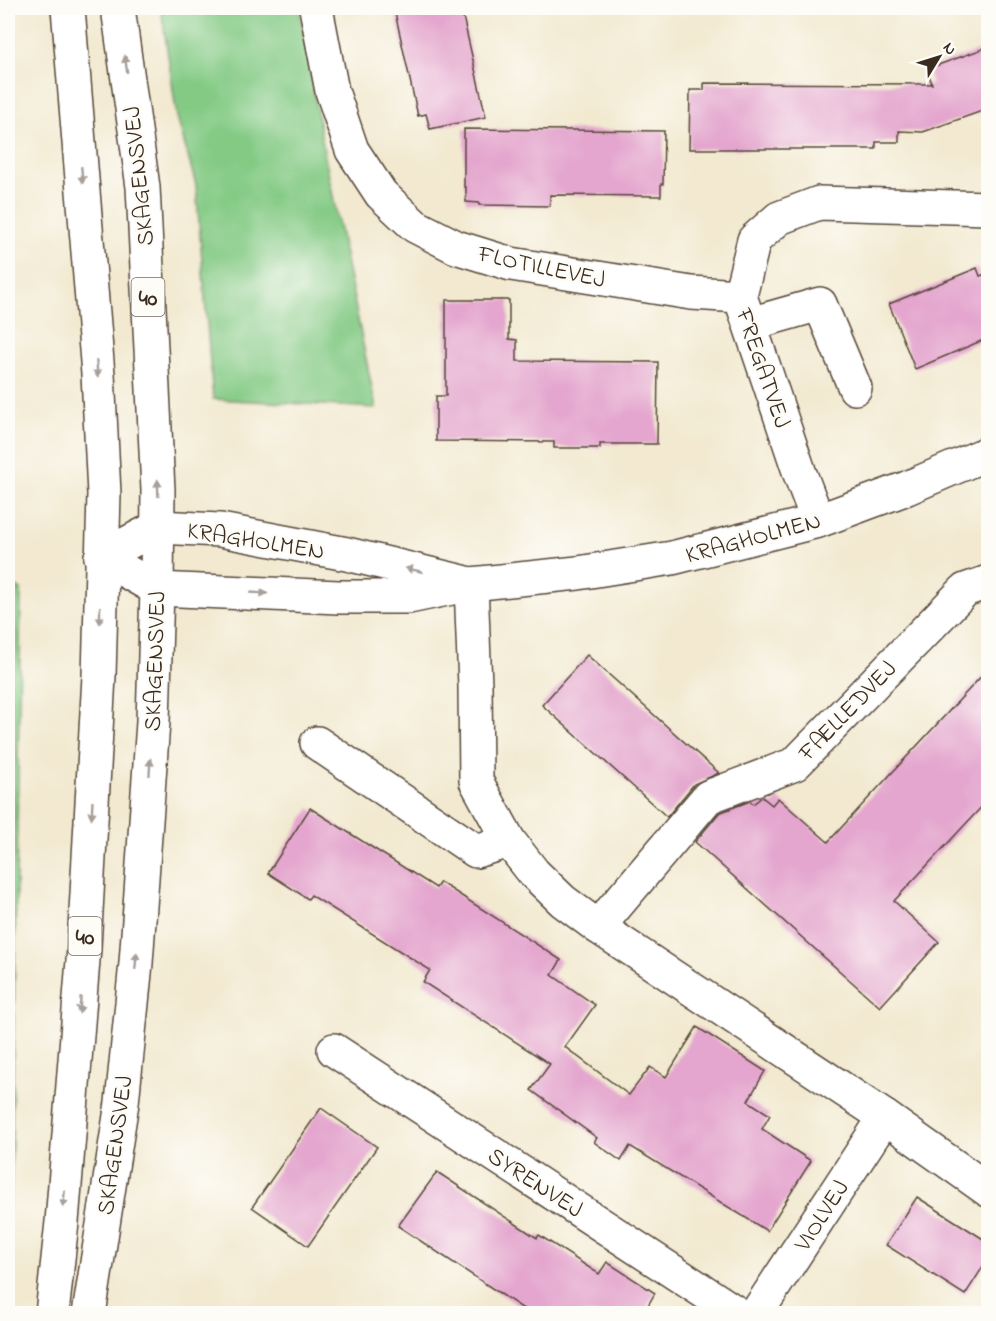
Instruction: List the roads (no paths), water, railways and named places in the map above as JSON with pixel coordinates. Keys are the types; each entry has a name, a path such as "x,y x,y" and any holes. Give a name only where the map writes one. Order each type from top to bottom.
{"street":[{"name":"SKAGENSVEJ","path":"52,1314 62,1222 84,948 99,676 104,494 98,374 68,8"},
{"name":"SKAGENSVEJ","path":"89,1314 122,1103 136,963 153,722 157,589 158,527 142,187 118,8"},
{"name":"FLOTILLEVEJ","path":"316,8 332,91 352,150 381,194 415,226 456,247 512,264 691,293 745,310 820,304 855,388"},
{"name":"FREGATVEJ","path":"818,521 745,310 754,240 779,218 819,203 988,208"},
{"name":"KRAGHOLMEN","path":"101,557 157,589 339,597 409,597 471,584 578,573 672,558 818,521 908,488 988,453"},
{"name":"KRAGHOLMEN","path":"101,557 158,527 220,530 347,554 471,584"},
{"name":"FÆLLEDVEJ","path":"598,927 708,797 795,764 965,590 988,582"},
{"path":"471,584 476,781 509,841 534,873 563,901 598,927 885,1117 988,1190"},
{"path":"317,743 476,852 509,841"},
{"name":"SYRENVEJ","path":"334,1050 738,1314"},
{"name":"VIOLVEJ","path":"756,1314 885,1117"}]}
